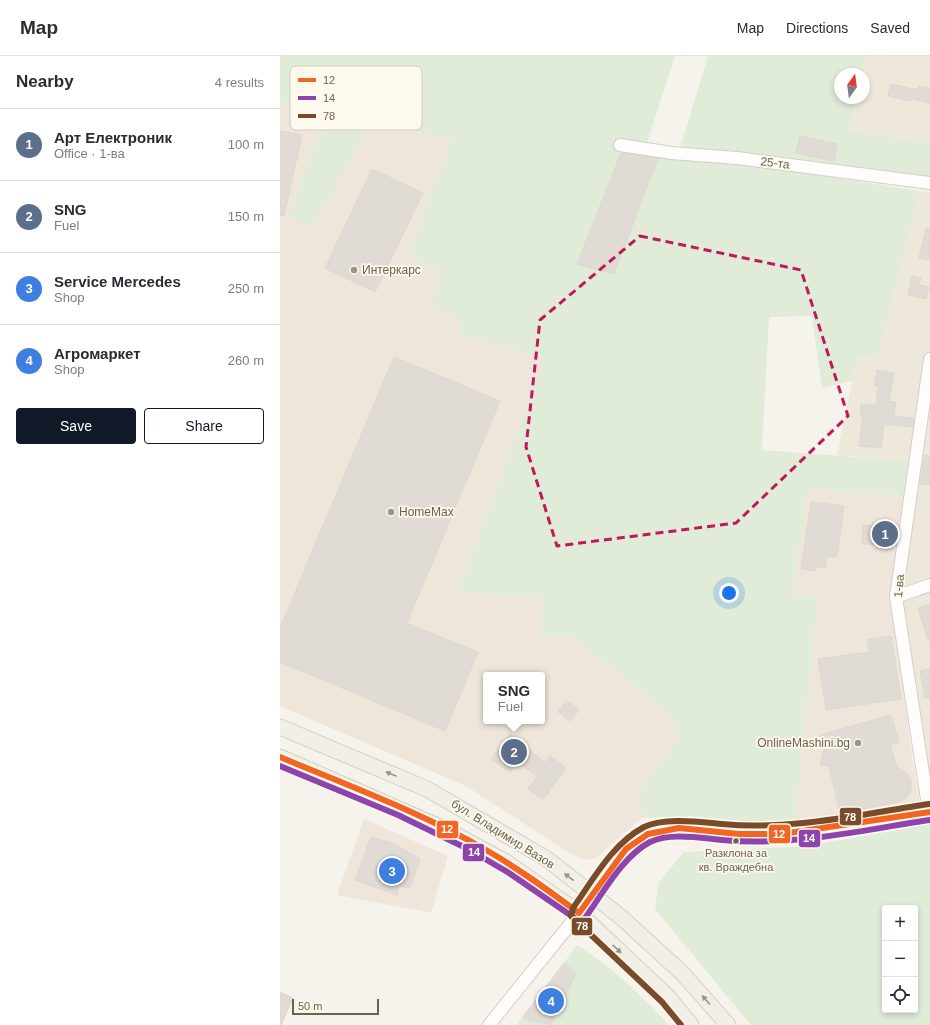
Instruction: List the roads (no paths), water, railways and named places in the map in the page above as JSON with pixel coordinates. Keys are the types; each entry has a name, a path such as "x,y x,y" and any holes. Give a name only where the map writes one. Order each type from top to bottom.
{"main road":[{"name":"бул. Владимир Вазов","path":"280,727 446,799 546,859 622,918 683,974 728,1025"},
{"name":"бул. Владимир Вазов","path":"280,757 346,785 473,843 545,888 579,913 668,997 691,1025"}],"street":[{"name":"25-та","path":"620,145 672,153 737,158 930,183"},
{"name":"1-ва","path":"930,360 896,597 930,812"},
{"path":"896,597 930,585"},
{"path":"489,1025 579,913 626,849 648,834 679,828 739,834 782,834 930,812"}],"place":[{"name":"Интеркарс","path":"354,270"},
{"name":"HomeMax","path":"391,512"},
{"name":"Арт Електроник","path":"885,534"},
{"name":"ОnlineMashini.bg","path":"858,743"},
{"name":"SNG","path":"514,752"},
{"name":"Разклона за кв. Враждебна","path":"736,841"},
{"name":"Service Mercedes","path":"392,871"},
{"name":"Агромаркет","path":"551,1001"}]}
